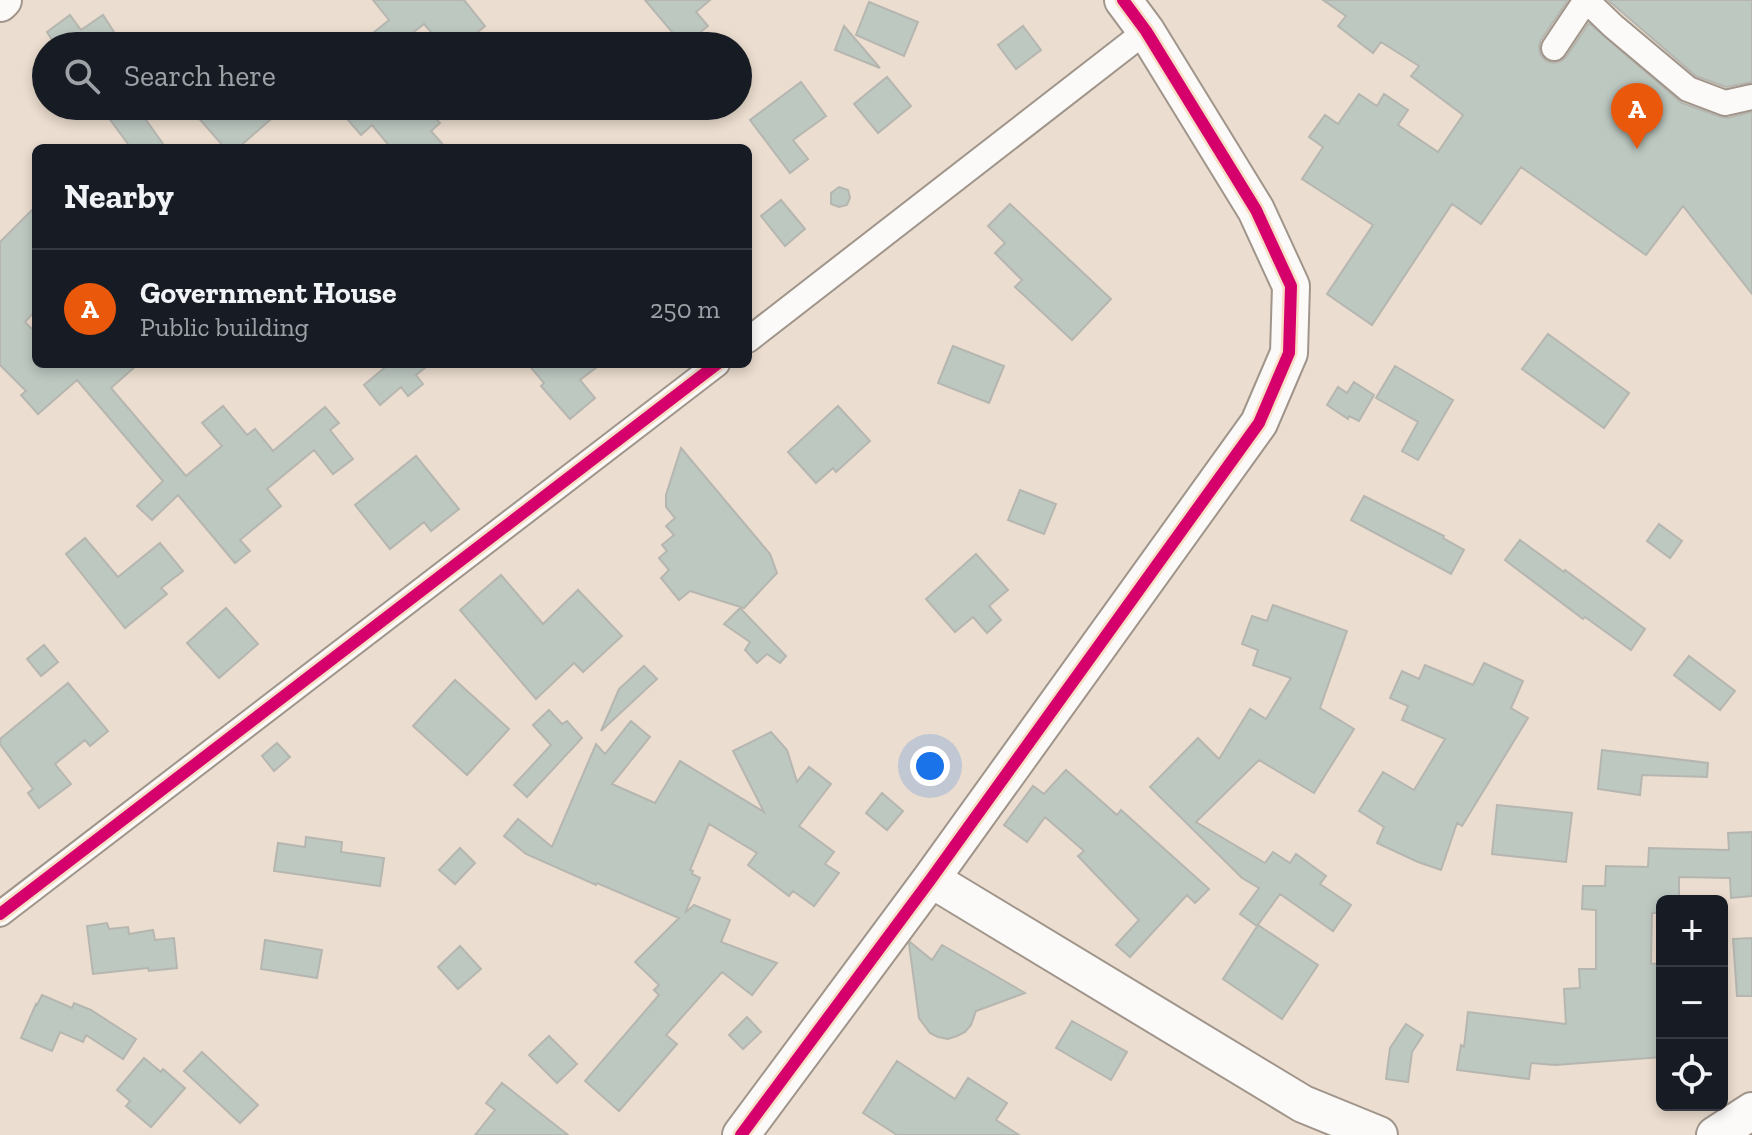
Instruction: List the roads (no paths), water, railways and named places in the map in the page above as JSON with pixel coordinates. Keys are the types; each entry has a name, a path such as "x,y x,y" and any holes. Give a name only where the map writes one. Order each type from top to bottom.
{"street":[{"path":"741,1135 931,879 1259,423 1289,353 1291,286 1256,210 1146,31 1123,0"},
{"path":"1554,48 1586,0 1635,46 1688,89 1725,103 1752,97"},
{"path":"752,337 1146,31"},
{"path":"0,914 712,368"},
{"path":"931,879 1303,1104 1379,1135"},
{"path":"1715,1135 1752,1111"}],"place":[{"name":"Government House","path":"1637,149"}]}
